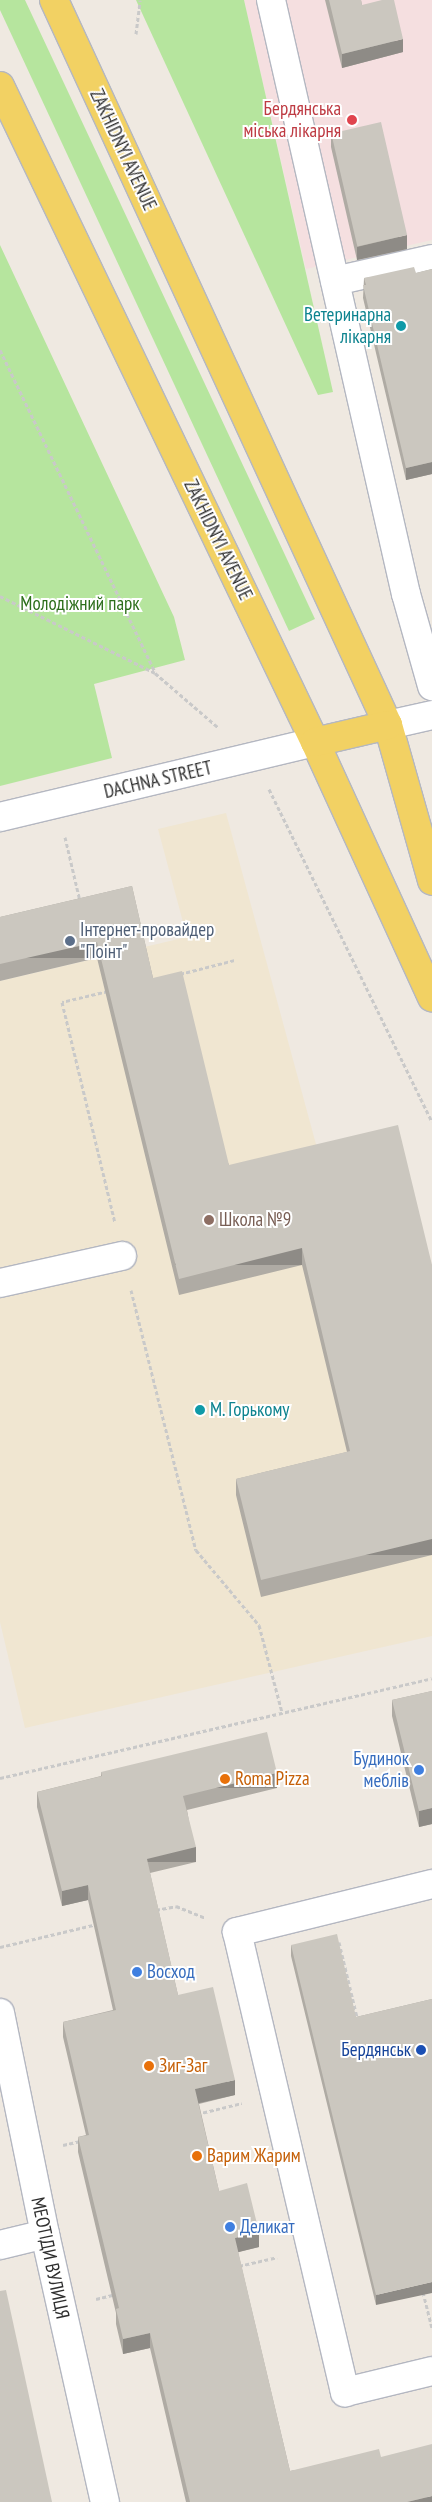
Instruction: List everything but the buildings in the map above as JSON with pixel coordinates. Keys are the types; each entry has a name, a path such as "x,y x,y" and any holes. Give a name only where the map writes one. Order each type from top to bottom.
{"main road":[{"name":"ZAKHIDNYI AVENUE","path":"54,0 388,725 432,881"},
{"name":"ZAKHIDNYI AVENUE","path":"0,86 315,742 432,997"},
{"path":"315,742 388,725"}],"street":[{"path":"271,0 406,594 432,686"},
{"path":"336,281 432,259"},
{"path":"388,725 432,715"},
{"name":"DACHNA STREET","path":"0,817 315,742"},
{"path":"0,1283 122,1256"},
{"path":"432,1884 237,1932 345,2392 432,2371"},
{"name":"МЕОТІДИ ВУЛИЦЯ","path":"0,2012 44,2234 105,2502"},
{"path":"0,2245 44,2234"}],"path":[{"path":"136,34 140,0"},
{"path":"0,350 155,673"},
{"path":"0,596 155,673 253,757 432,1121"},
{"path":"57,804 81,905"},
{"path":"177,974 235,960"},
{"path":"110,990 62,1002 122,1256 196,1550 259,1625 282,1712"},
{"path":"0,1778 432,1678"},
{"path":"148,1912 176,1906 237,1932"},
{"path":"332,1908 359,2022"},
{"path":"0,1948 102,1923"},
{"path":"190,2115 275,2096"},
{"path":"28,2153 85,2140"},
{"path":"234,2267 311,2249"},
{"path":"423,2289 432,2328"},
{"path":"61,2307 119,2294"}],"shaded area":[{"name":"Бердянська міська лікарня","path":"244,0 432,0 432,240 306,269"},
{"name":"Школа №9","path":"226,813 320,1159 432,1281 432,1636 25,1728 0,1622 0,981 187,937 158,829"}],"green space":[{"path":"0,0 25,0 315,619 289,631 0,10"},
{"path":"136,0 244,0 333,392 318,395"},
{"name":"Молодіжний парк","path":"0,245 174,617 185,660 94,684 112,758 0,786"}],"place":[{"name":"Бердянська міська лікарня","path":"352,120"},
{"name":"Ветеринарна лікарня","path":"401,326"},
{"name":"Інтернет-провайдер \"Поінт\"","path":"70,941"},
{"name":"Школа №9","path":"209,1220"},
{"name":"М. Горькому","path":"200,1410"},
{"name":"Будинок меблів","path":"419,1770"},
{"name":"Roma Pizza","path":"225,1779"},
{"name":"Восход","path":"137,1972"},
{"name":"Бердянськ","path":"421,2050"},
{"name":"Зиг-Заг","path":"149,2066"},
{"name":"Варим Жарим","path":"197,2156"},
{"name":"Деликат","path":"230,2227"}]}
